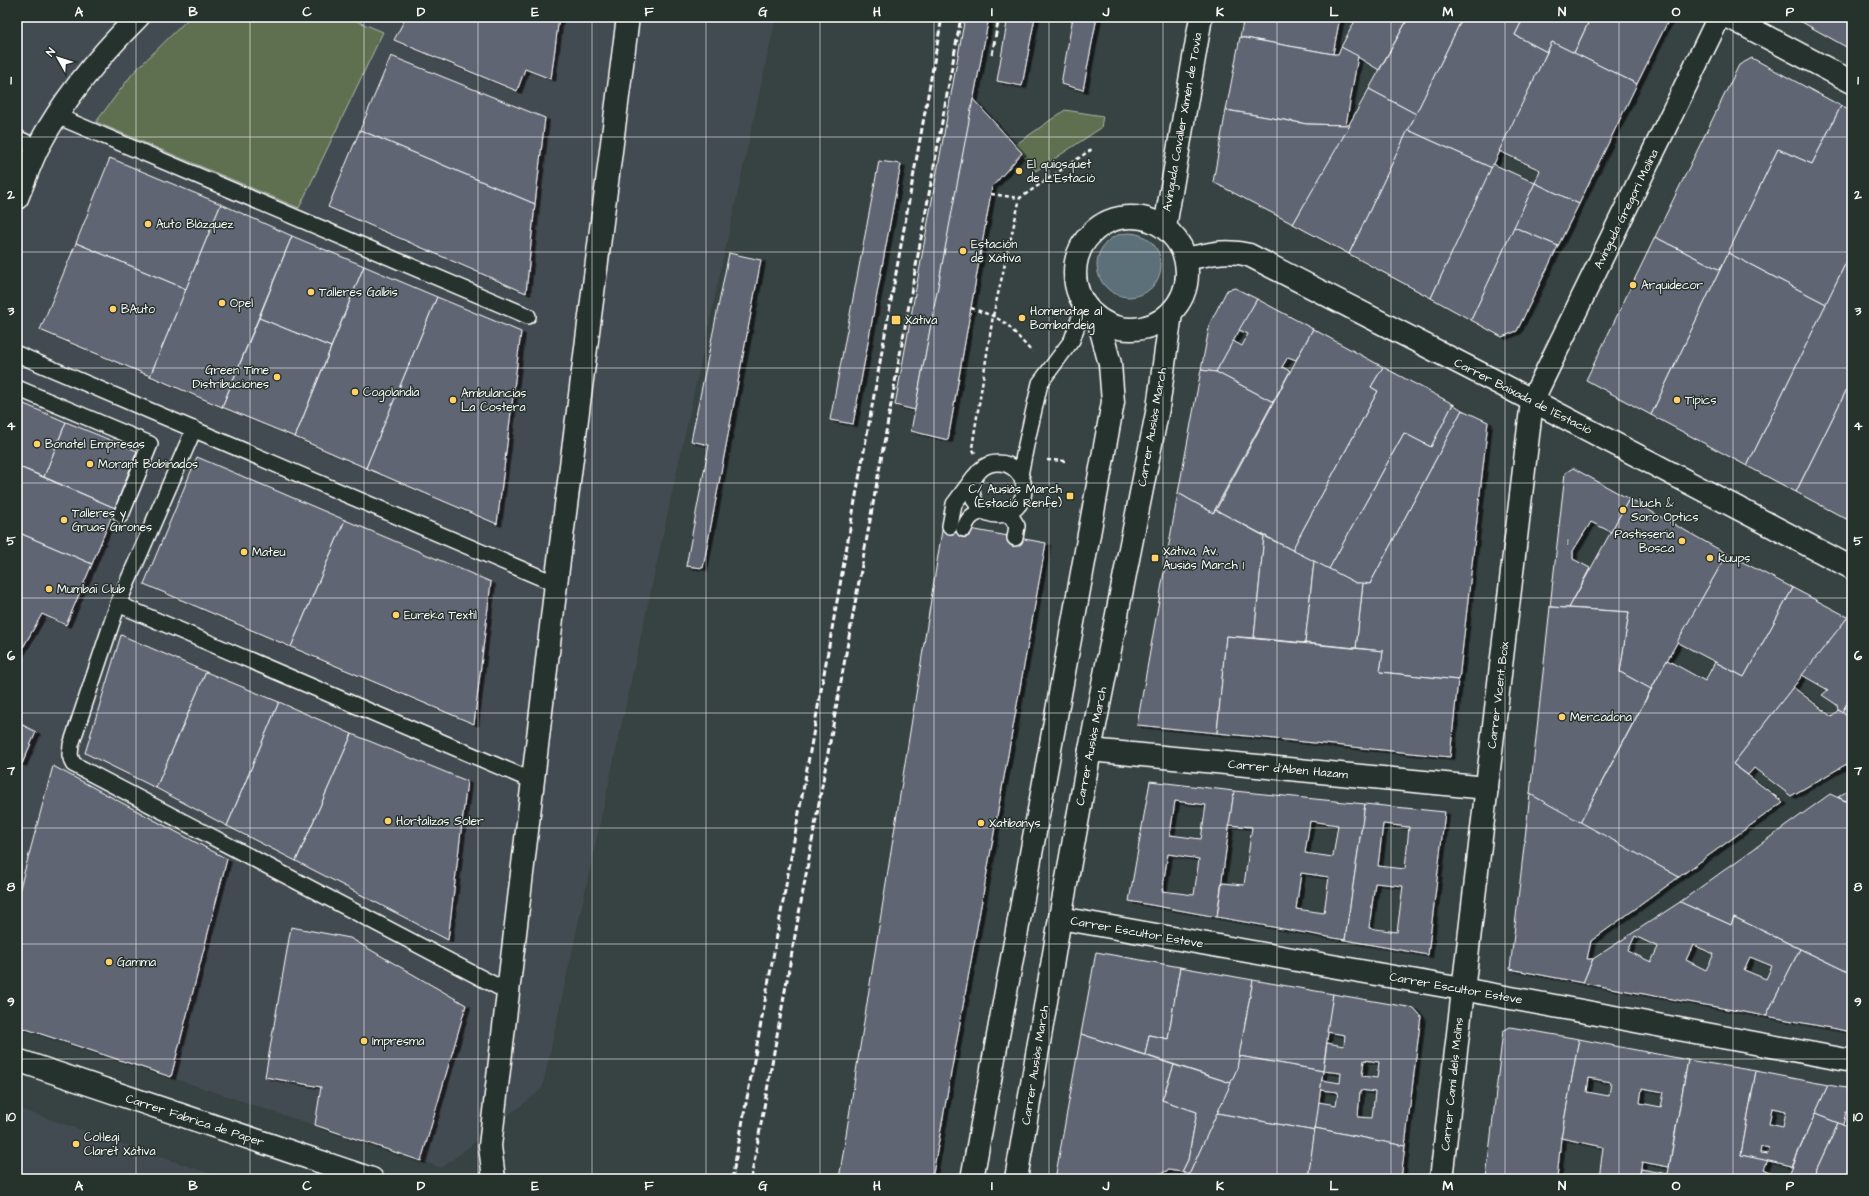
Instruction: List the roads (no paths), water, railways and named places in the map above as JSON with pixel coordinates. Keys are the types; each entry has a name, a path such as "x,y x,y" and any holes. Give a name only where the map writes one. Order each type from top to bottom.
{"street":[{"path":"17,198 38,148 76,86 101,55 138,17"},
{"path":"490,1176 490,1146 556,584 628,17"},
{"name":"Avinguda Cavaller Ximén de Tovia","path":"1164,227 1201,17"},
{"name":"Avinguda Gregori Molina","path":"1532,401 1720,17"},
{"path":"1729,17 1851,80"},
{"path":"972,1179 1113,402 1110,364 1091,312 1076,288 1075,266 1080,247 1092,232 1109,221 1128,216 1146,219 1164,227 1178,241 1186,259 1188,278 1183,297 1171,313 1155,325 1135,330 1116,328 1091,312"},
{"name":"Carrer Baixada de l'Estació","path":"1186,259 1233,251 1249,255 1852,568"},
{"name":"Carrer Ausiàs March","path":"1016,1179 1090,750 1158,408 1171,313"},
{"name":"Carrer Vicent Boix","path":"1462,989 1532,401"},
{"name":"Carrer d'Aben Hazam","path":"1090,750 1486,788"},
{"name":"Carrer Escultor Esteve","path":"1060,918 1462,989 1852,1061"},
{"name":"Carrer Camí dels Molins","path":"1441,1179 1462,989"},
{"name":"Carrer Fabrica de Paper","path":"17,1060 372,1179"}],"lane":[{"path":"57,116 528,316"},
{"path":"17,138 38,148"},
{"path":"1020,475 1040,383 1091,312"},
{"path":"17,354 556,584"},
{"path":"17,388 150,444 121,515"},
{"path":"194,429 118,604 71,745 70,755 73,764 508,992"},
{"path":"984,511 976,513 957,527 954,504 977,473 984,467 999,463 1026,445"},
{"path":"977,473 972,489 973,498 977,506 992,514 1001,515 1010,513 1017,508 1022,501 1024,483 1020,475 1007,464 999,463"},
{"path":"1010,513 1017,526 1015,538"},
{"path":"118,604 533,781"}],"water":[{"path":"1123,233 1135,233 1152,242 1159,253 1161,265 1159,277 1152,288 1135,297 1123,297 1111,292 1102,283 1097,271 1097,259 1102,247 1111,238"}],"railway":[{"path":"732,1179 942,17"},
{"path":"751,1179 961,17"},
{"path":"992,55 999,17"}],"place":[{"name":"El quiosquet de L'Estació","path":"1019,171"},
{"name":"Auto Blázquez","path":"148,224"},
{"name":"Estación de Xàtiva","path":"963,251"},
{"name":"Arquidecor","path":"1633,285"},
{"name":"Talleres Galbis","path":"311,292"},
{"name":"Opel","path":"222,303"},
{"name":"BAuto","path":"113,309"},
{"name":"Homenatge al Bombardeig","path":"1022,318"},
{"name":"Xàtiva","path":"896,320"},
{"name":"Green Time Distribuciones","path":"277,377"},
{"name":"Cogolandia","path":"355,392"},
{"name":"Ambulancias La Costera","path":"453,400"},
{"name":"Tipics","path":"1677,400"},
{"name":"Bonatel Empresas","path":"37,444"},
{"name":"Morant Bobinados","path":"90,464"},
{"name":"C/ Ausiàs March (Estació Renfe)","path":"1070,496"},
{"name":"Lluch & Soro Optics","path":"1623,510"},
{"name":"Talleres y Gruas Girones","path":"64,520"},
{"name":"Pastisseria Bosca","path":"1682,541"},
{"name":"Mateu","path":"244,552"},
{"name":"Xàtiva, Av. Ausiàs March 1","path":"1155,558"},
{"name":"Kuups","path":"1710,558"},
{"name":"Mumbaï Club","path":"49,589"},
{"name":"Eureka Textil","path":"396,615"},
{"name":"Mercadona","path":"1562,717"},
{"name":"Hortalizas Soler","path":"388,821"},
{"name":"Xatibanys","path":"981,823"},
{"name":"Gamma","path":"109,962"},
{"name":"Impresma","path":"364,1041"},
{"name":"Col·legi Claret Xàtiva","path":"76,1144"}]}
